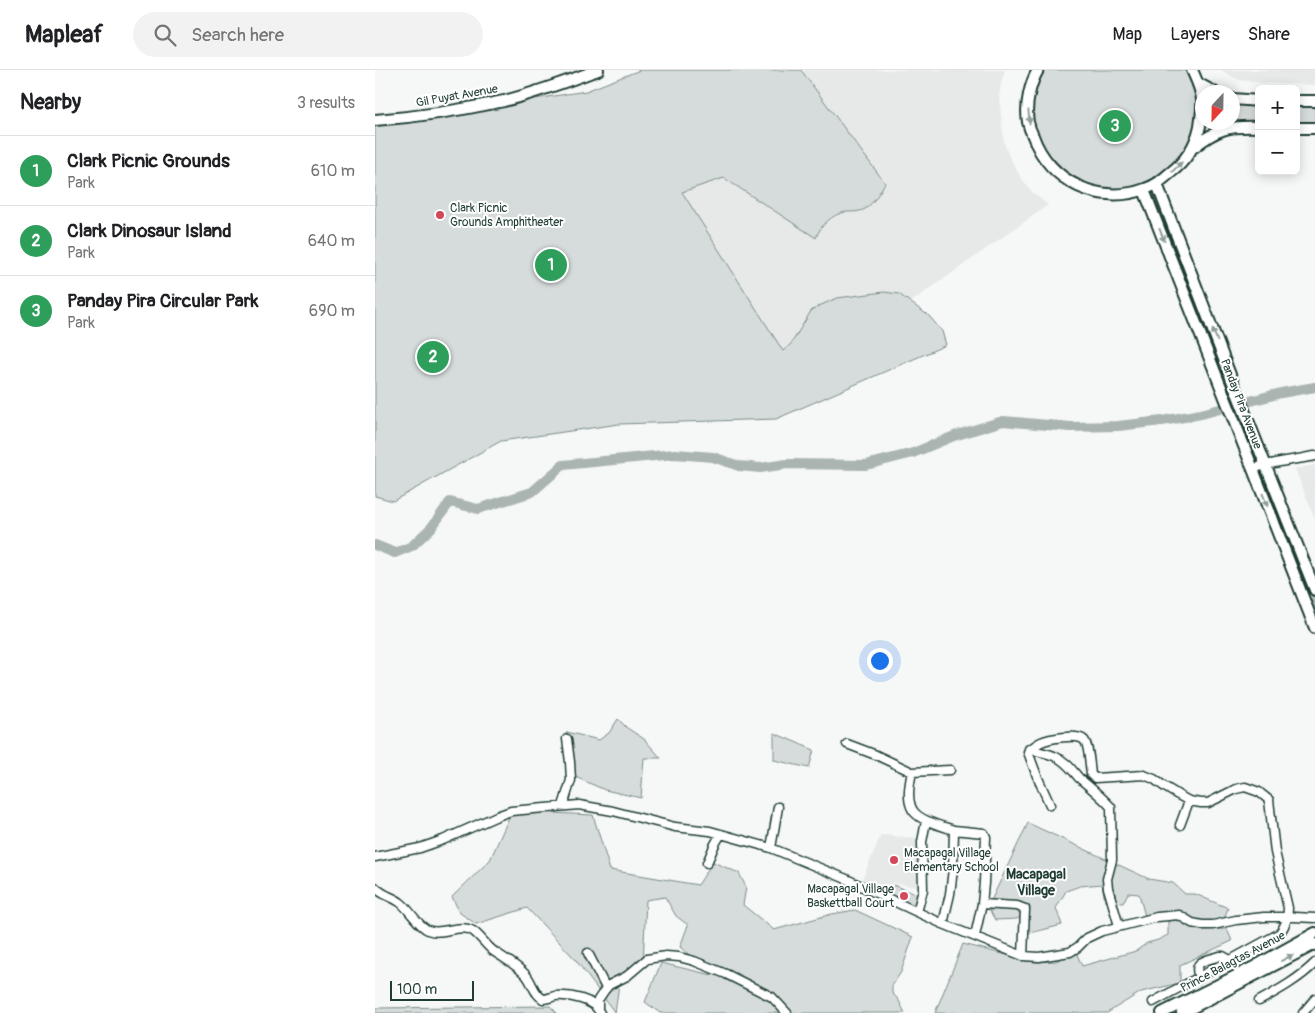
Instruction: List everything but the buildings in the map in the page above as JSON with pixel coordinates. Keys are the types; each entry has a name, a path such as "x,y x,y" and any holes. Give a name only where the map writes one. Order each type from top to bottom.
{"main road":[{"name":"Gil Puyat Avenue","path":"375,120 457,110 504,100 598,70"},
{"path":"1038,70 1030,89 1028,122 1042,155 1053,169 1071,183 1094,193 1113,195 1144,190 1157,184 1178,167 1193,146 1202,115 1202,100 1199,84 1192,70"},
{"path":"1240,99 1255,100"},
{"path":"1300,101 1315,101"},
{"path":"1193,146 1216,132 1230,127 1255,126"},
{"path":"1300,128 1315,128"},
{"name":"Panday Pira Avenue","path":"1157,184 1315,590"},
{"name":"Panday Pira Avenue","path":"1144,190 1315,628"},
{"name":"Prince Balagtas Avenue","path":"1162,1013 1315,933"},
{"name":"Prince Balagtas Avenue","path":"1182,1013 1315,944"}],"street":[{"path":"1254,472 1281,463 1315,456"},
{"path":"1029,750 1042,741 1050,739 1080,738 1087,745 1091,775 1095,778 1144,775 1195,802 1208,803 1236,789 1245,787 1259,792 1269,800 1275,852 1288,908 1286,924 1280,933 1153,1002"},
{"path":"563,806 571,780 567,739"},
{"path":"847,744 912,772 950,770"},
{"path":"1029,750 1028,754 1050,805"},
{"path":"1029,750 1054,756 1061,760 1111,806 1112,860 1107,879 1119,926"},
{"path":"912,772 909,785 909,805 913,812 925,821 954,830 986,834 982,904 975,936"},
{"path":"1179,825 1189,800"},
{"path":"375,857 420,848 506,813 579,805 613,811 675,827 721,834 771,848 844,878 943,924 1023,956 1039,957 1070,952 1087,938 1102,930 1157,917 1174,915 1183,917 1192,923 1213,926 1245,918 1288,916 1315,918"},
{"path":"771,848 778,807"},
{"path":"917,912 923,890 921,850 925,821"},
{"path":"943,924 950,894 953,869 954,830"},
{"path":"707,863 721,834"},
{"path":"375,887 385,896 400,902 427,930 461,928 472,931 493,951 500,954 525,974 536,993 543,999 548,999 552,996 569,997 591,1002 599,1010"},
{"path":"982,904 1025,908 1023,956"},
{"path":"588,953 606,988"},
{"path":"599,1010 597,1000 609,985 627,976 647,959 666,956 694,961 726,974 773,997 787,1013"},
{"path":"1199,978 1196,972 1199,963 1220,956 1230,960"},
{"path":"1259,1001 1286,986 1315,964"},
{"path":"1303,1013 1315,999"}],"shaded area":[{"path":"640,70 801,70 885,183 877,197 865,209 841,213 832,218 824,225 816,238 724,178 682,192 783,351 791,344 811,311 819,306 837,298 884,292 899,294 929,316 942,331 946,345 776,419 619,424 501,441 393,501 375,496 375,124 586,91"},
{"path":"805,70 1005,70 999,97 1004,143 1021,178 1033,193 1048,205 911,302 899,294 883,292 837,298 819,306 811,311 791,344 783,351 681,192 723,178 816,237 825,223 842,213 864,210 871,204 885,183 803,73"},
{"path":"1042,70 1187,70 1195,88 1196,130 1193,141 1170,171 1149,183 1131,189 1090,189 1055,167 1034,131 1032,110 1034,90"},
{"path":"1221,70 1315,70 1315,85 1239,80"},
{"path":"1240,103 1255,105 1255,123 1240,127"},
{"path":"1300,107 1315,107 1315,124 1300,123"},
{"path":"1203,130 1226,130 1202,136"},
{"path":"1154,191 1230,386 1228,387 1214,361 1150,192"},
{"path":"1315,465 1315,519 1295,469"},
{"path":"1263,473 1266,475 1315,604 1315,622 1260,475"},
{"path":"618,719 627,728 644,739 661,758 644,758 641,798 605,790 573,776 567,732 599,740 609,733"},
{"path":"774,733 814,750 809,768 774,760"},
{"path":"511,813 593,815 610,870 698,885 713,862 739,873 746,887 743,905 774,930 832,914 855,910 913,937 901,972 892,986 892,993 898,999 905,1013 660,1013 645,1002 661,963 712,975 680,947 688,925 676,916 665,897 646,900 643,964 619,984 615,1013 575,959 527,908 476,924 460,913 452,897 490,860"},
{"path":"1028,823 1149,879 1173,883 1185,894 1195,894 1228,908 1222,924 1199,925 1180,918 1146,920 1139,894 1128,893 1123,903 1105,901 1102,884 1080,886 1066,891 1056,908 1062,925 1026,934 1027,912 1017,919 995,920 988,907"},
{"name":"Macapagal Village Elementary School","path":"881,835 917,838 920,887 893,883 885,893 860,885"},
{"name":"Macapagal Village Baskettball Court","path":"894,885 918,895 913,907 889,897"},
{"path":"1176,920 1196,930 1227,929 1232,941 1180,965 1180,983 1141,992 1107,1013 935,1013 963,944 1026,961 1037,962 1056,961 1076,952 1082,966 1136,951 1147,943 1168,935 1168,921"},
{"path":"550,1006 557,1013 375,1013 375,1008"}],"waterway":[{"path":"375,545 395,553 412,546 431,528 450,502 478,509 532,492 563,465 675,454 713,457 739,466 760,468 787,464 866,465 913,453 954,436 1003,421 1070,427 1118,426 1201,414 1281,393 1315,387"}],"place":[{"name":"Panday Pira Circular Park","path":"1115,126"},
{"name":"Clark Picnic Grounds Amphitheater","path":"440,215"},
{"name":"Clark Picnic Grounds","path":"551,265"},
{"name":"Clark Dinosaur Island","path":"433,357"},
{"name":"Macapagal Village Elementary School","path":"894,860"},
{"name":"Macapagal Village Baskettball Court","path":"904,896"}],"district":[{"name":"Macapagal Village","path":"1036,882"}]}
